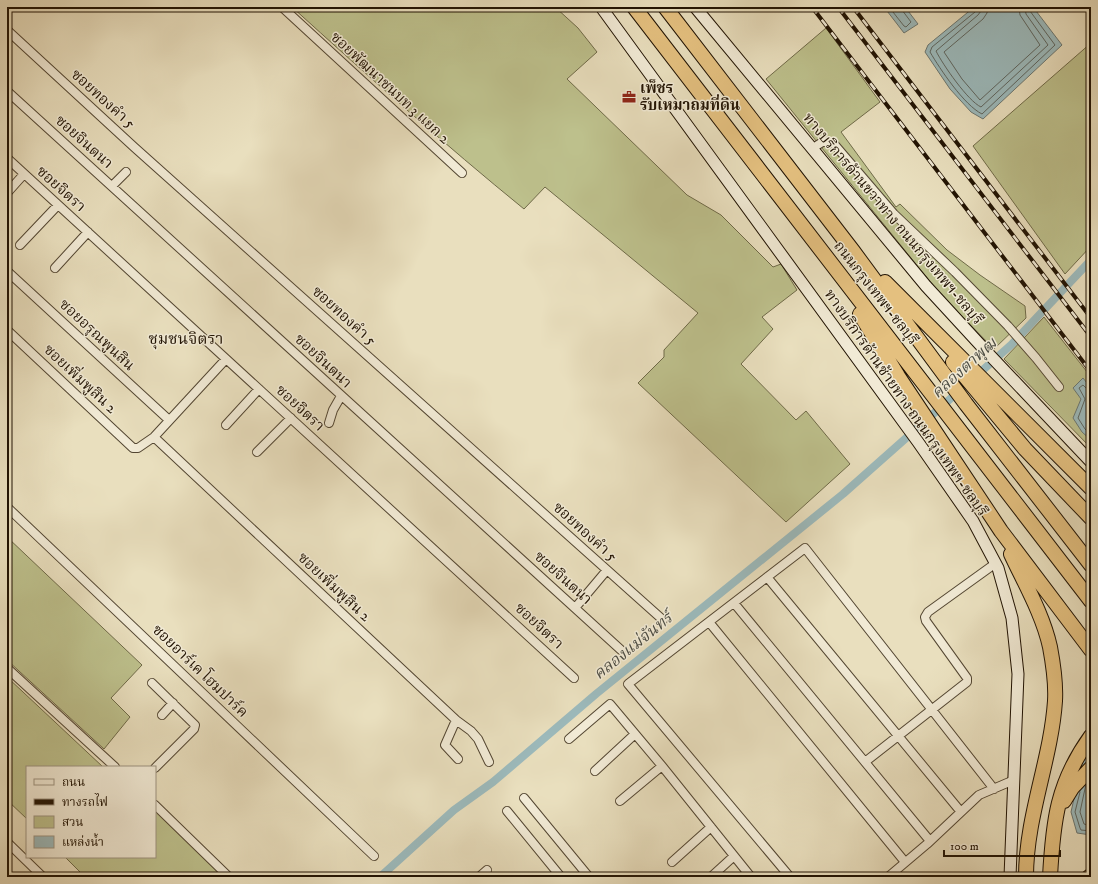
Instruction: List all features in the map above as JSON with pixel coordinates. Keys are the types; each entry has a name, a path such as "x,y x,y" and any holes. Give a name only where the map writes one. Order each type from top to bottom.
{"highway":[{"name":"ถนนกรุงเทพฯ-ชลบุรี","path":"634,7 1091,601"},
{"name":"ถนนกรุงเทพฯ-ชลบุรี","path":"665,7 853,251 948,381 1091,565"},
{"path":"853,251 924,321 984,390 1089,488"},
{"path":"830,262 935,433 1001,531 1091,650"},
{"path":"984,390 1025,449 1089,516"},
{"path":"1001,531 1044,626 1050,647 1054,678 1055,699 1052,724 1030,825 1026,877"},
{"path":"1044,875 1056,811 1062,790 1073,764 1091,736"},
{"path":"1044,875 1050,835 1060,808 1072,788 1091,768"}],"main road":[{"name":"ทางบริการด้านซ้ายทาง ถนนกรุงเทพฯ-ชลบุรี","path":"602,7 900,416 973,520 996,563 1012,618 1018,674 1010,877"},
{"name":"ทางบริการด้านขวาทาง ถนนกรุงเทพฯ-ชลบุรี","path":"695,7 926,286 984,350 1091,462"}],"street":[{"name":"ซอยพัฒนาชนบท 3 แยก 2","path":"282,7 462,173"},
{"name":"ซอยทองคำ 5","path":"7,30 134,147 664,620"},
{"name":"ซอยจินตนา","path":"7,91 621,650"},
{"path":"813,148 824,141 834,144 894,214 955,272 1008,326 1059,387"},
{"name":"ซอยจิตรา","path":"7,158 574,678"},
{"path":"112,186 126,172"},
{"path":"7,193 24,174"},
{"path":"20,245 58,205"},
{"path":"55,268 88,232"},
{"name":"ซอยอรุณพูนสิน","path":"7,270 169,420"},
{"name":"ซอยเพิ่มพูสิน 2","path":"7,330 133,448 138,448 154,437 226,359"},
{"path":"226,425 259,389"},
{"path":"329,423 333,410 341,396"},
{"path":"257,452 291,418"},
{"name":"ซอยเพิ่มพูสิน 2","path":"154,437 456,720 474,735 489,762"},
{"name":"ซอยอาร์เค โฮมปาร์ค","path":"7,507 374,856"},
{"path":"790,877 628,684 805,548 994,789"},
{"path":"865,762 967,682 967,678 926,621 925,617 928,612 996,563"},
{"path":"575,608 607,570"},
{"path":"767,577 961,812"},
{"path":"734,603 930,842"},
{"path":"709,622 906,862"},
{"path":"7,668 113,766"},
{"path":"152,683 194,723 195,727 156,767"},
{"path":"162,715 173,703"},
{"path":"569,739 610,704 662,766 750,877"},
{"path":"456,720 446,745 458,759"},
{"path":"594,771 635,734"},
{"path":"620,801 662,766"},
{"path":"888,877 930,842 979,795 1014,780"},
{"path":"524,798 589,877"},
{"path":"156,806 229,877"},
{"path":"507,811 561,877"},
{"path":"672,862 711,827"},
{"path":"7,842 43,877"},
{"path":"711,877 734,856"},
{"path":"479,877 487,870"}],"green space":[{"path":"292,7 555,7 578,28 597,52 567,79 687,195 721,215 773,267 781,264 797,290 762,317 773,329 741,364 796,420 806,411 850,464 786,522 638,383 664,357 664,350 698,313 545,187 524,209 406,110"},
{"path":"826,28 880,102 841,132 896,207 900,204 947,250 1025,306 1026,318 994,349 941,295 766,79"},
{"path":"1091,43 1091,246 1065,274 973,146"},
{"path":"1044,317 1091,377 1091,448 1004,359"},
{"path":"7,537 142,665 111,698 130,717 104,749 7,660"},
{"path":"7,677 102,766 26,766 26,818 7,800"},
{"path":"156,810 223,877 85,877 66,858 156,858"}],"water":[{"path":"884,7 905,7 918,24 904,33"},
{"path":"976,7 1033,7 1062,45 983,119 971,112 950,89 925,52 928,45"},
{"path":"1083,378 1091,388 1091,440 1082,432 1073,418 1081,399 1073,388"},
{"path":"1091,735 1091,835 1077,833 1071,812 1088,736"}],"waterway":[{"name":"คลองแม่จันทร์","path":"380,877 454,810 493,782 596,694 843,494 1011,345 1091,260"}],"railway":[{"path":"812,7 1091,372"},
{"path":"838,7 1091,337"},
{"path":"853,7 1091,318"}],"place":[{"name":"เพ็ชร รับเหมาถมที่ดิน","path":"629,97"}],"district":[{"name":"ชุมชนจิตรา","path":"186,339"}],"water label":[{"name":"คลองตาพุฒ","path":"964,368"}]}
